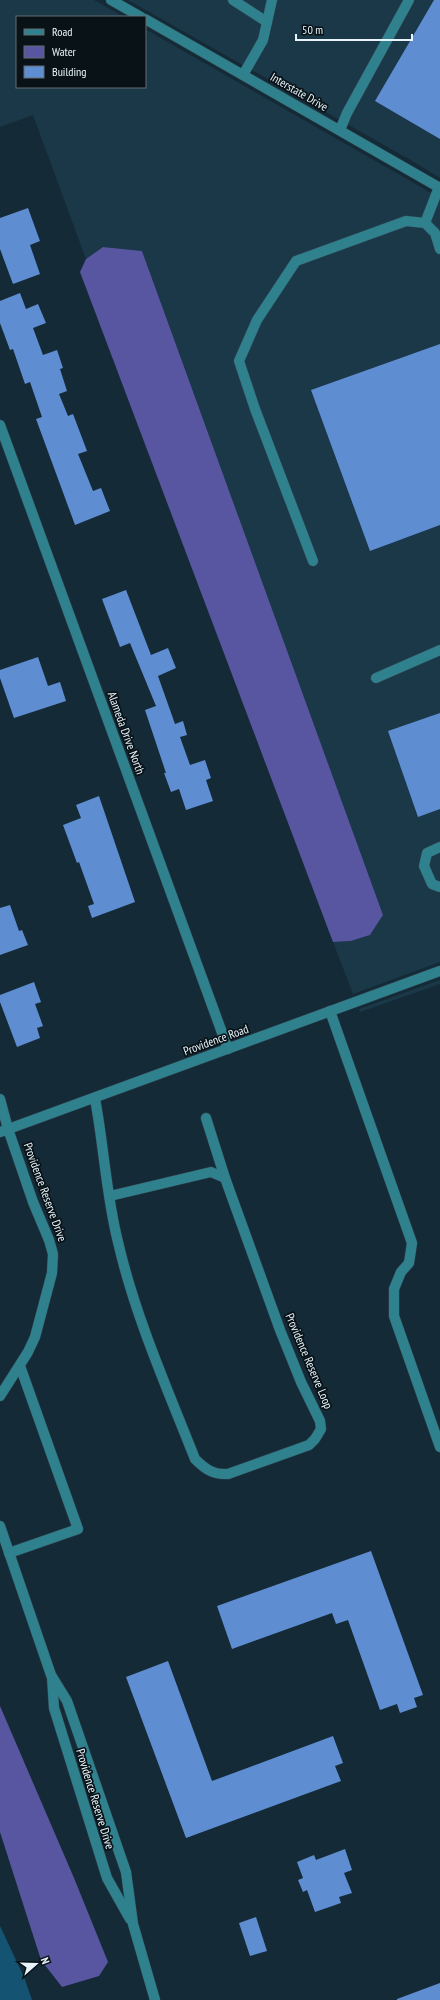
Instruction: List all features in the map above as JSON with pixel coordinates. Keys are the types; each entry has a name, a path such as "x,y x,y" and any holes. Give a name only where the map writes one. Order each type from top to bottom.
{"street":[{"path":"111,0 139,16"},
{"path":"233,0 267,22"},
{"path":"244,75 263,40 272,0"},
{"path":"340,130 347,113 409,0"},
{"name":"Interstate Drive","path":"146,20 439,188"},
{"path":"425,223 439,188"},
{"path":"313,561 255,409 239,361 257,320 296,261 406,222 425,223 435,233 440,249"},
{"name":"Alameda Drive North","path":"0,425 228,1049"},
{"path":"376,678 440,650"},
{"path":"440,847 427,853 424,866 432,884 440,887"},
{"name":"Providence Road","path":"4,1131 95,1099 440,971"},
{"path":"330,1011 412,1243 409,1263 402,1272 394,1289 394,1316 440,1447"},
{"name":"Providence Reserve Drive","path":"0,1098 4,1131 50,1240 53,1254 52,1272 35,1337 20,1366 0,1396"},
{"name":"Providence Reserve Loop","path":"95,1099 117,1241 127,1277 195,1459 203,1467 216,1475 228,1474 309,1445 315,1439 320,1429 320,1420 301,1382 280,1330 225,1178 206,1118"},
{"path":"110,1196 211,1172 225,1178"},
{"path":"9,1553 78,1528 20,1366"},
{"name":"Providence Reserve Drive","path":"0,1526 51,1675 67,1701 126,1872 133,1924 155,2000"},
{"name":"Providence Reserve Drive","path":"51,1675 54,1708 106,1878 133,1924"},
{"path":"83,1802 99,1797"}],"shaded area":[{"path":"0,0 94,0 122,16 16,16 16,88 146,88 146,30 440,198 440,962 353,994 333,942 351,941 370,935 383,915 142,251 103,247 86,259 33,115 0,127"},
{"path":"128,0 440,0 440,178 414,162"},
{"path":"440,980 440,984 360,1012 359,1009"},
{"path":"0,1926 24,1977 32,2000 0,2000"}],"water":[{"path":"103,247 142,251 383,915 370,935 351,941 333,942 80,272 86,259"},
{"path":"0,1706 74,1878 108,1962 99,1976 62,1987 41,1960 0,1832"}],"building":[{"path":"434,0 440,0 440,139 375,101"},
{"path":"28,208 40,241 30,245 40,274 13,284 0,249 0,218"},
{"path":"20,293 26,309 38,304 46,323 33,328 43,355 57,350 63,368 60,369 67,391 59,394 68,416 73,414 87,451 78,454 93,491 101,488 110,511 75,525 36,419 42,417 30,382 25,384 13,349 10,350 0,323 0,301"},
{"path":"440,344 440,525 370,551 311,390"},
{"path":"126,590 151,655 168,648 176,668 158,676 175,724 183,721 187,735 180,737 190,765 205,760 211,778 206,780 213,801 186,810 179,789 171,792 145,710 156,706 130,643 120,647 102,599"},
{"path":"38,657 48,686 60,682 66,701 14,718 0,678 0,670"},
{"path":"440,713 440,809 418,817 388,731"},
{"path":"99,796 135,902 92,918 88,906 94,904 79,862 77,863 63,825 81,818 76,805"},
{"path":"10,905 19,931 22,930 28,945 0,955 0,908"},
{"path":"34,982 41,1002 35,1004 43,1026 37,1028 40,1038 17,1047 0,1002 0,995"},
{"path":"371,1551 423,1695 414,1698 417,1707 400,1713 397,1704 380,1710 348,1620 336,1624 332,1613 232,1649 217,1606"},
{"path":"168,1661 212,1781 333,1736 343,1763 335,1766 341,1781 186,1838 126,1677"},
{"path":"345,1849 352,1870 344,1873 352,1893 339,1897 341,1903 315,1912 307,1890 303,1892 298,1880 303,1878 297,1862 314,1855 316,1860"},
{"path":"256,1917 267,1951 250,1956 239,1923"},
{"path":"440,1983 440,2000 397,2000 397,1999"}]}
